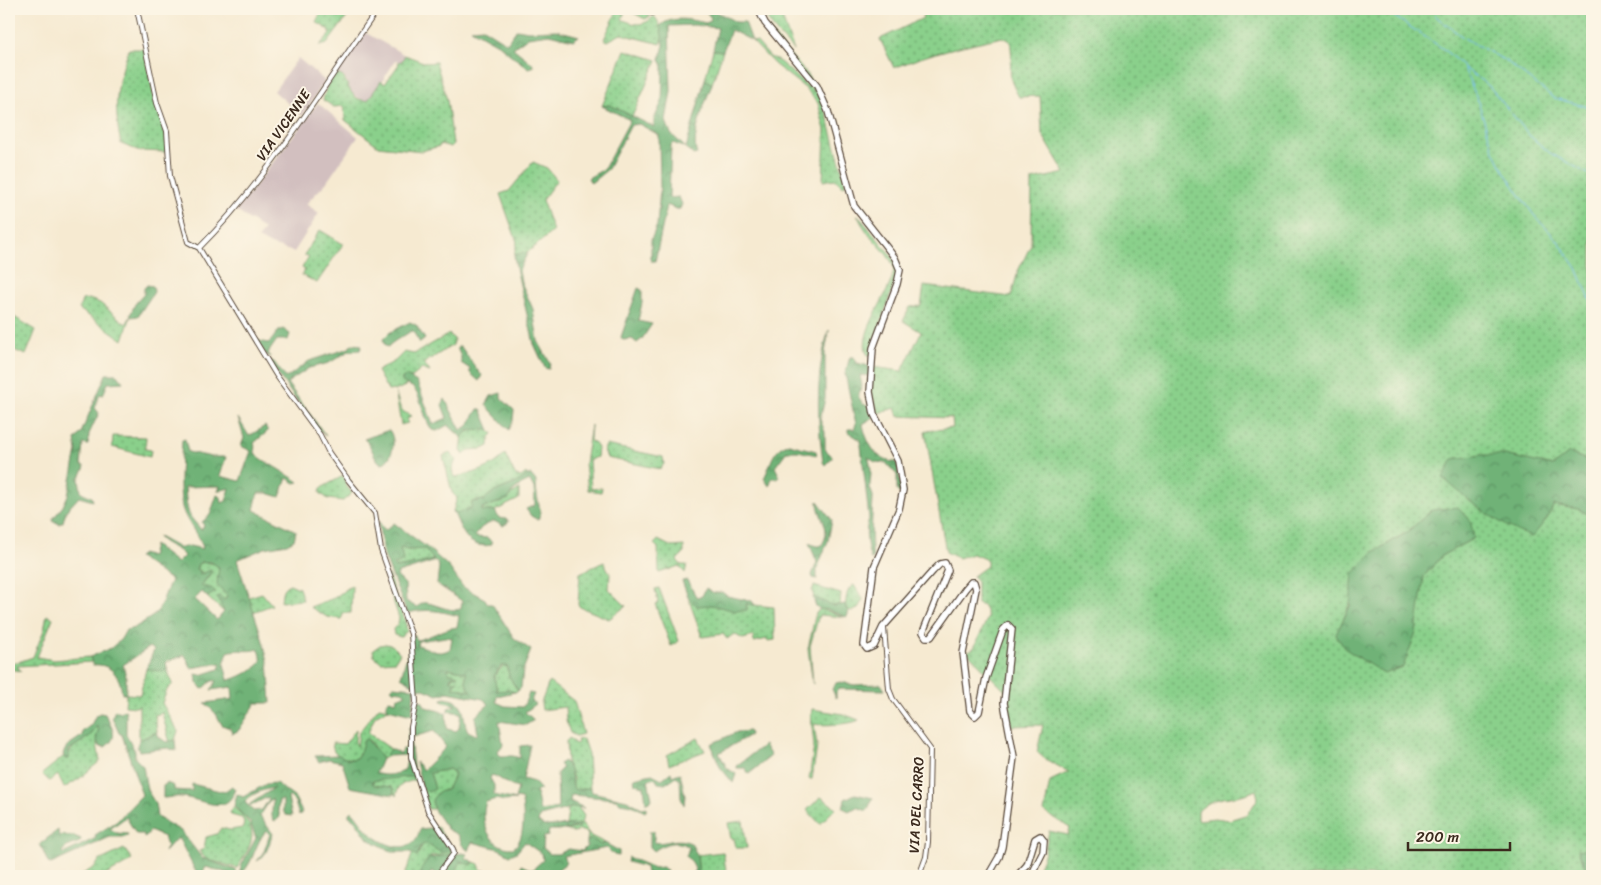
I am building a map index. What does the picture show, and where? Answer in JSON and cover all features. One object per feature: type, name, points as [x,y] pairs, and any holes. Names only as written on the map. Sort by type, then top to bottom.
[{"type":"main road","points":[[758,9],[765,23],[817,86],[828,111],[854,206],[895,258],[900,270],[897,284],[873,348],[870,392],[874,414],[898,461],[903,490],[899,508],[874,567],[863,642],[865,647],[869,649],[874,646],[884,627],[940,564],[945,563],[948,570],[923,628],[926,637],[932,637],[965,589],[971,582],[974,582],[976,589],[963,660],[970,712],[975,716],[979,712],[986,678],[1003,630],[1006,626],[1011,627],[1004,703],[1013,748],[1014,766],[1002,847],[999,857],[988,876]]},
{"type":"main road","points":[[1017,876],[1027,866],[1035,839],[1040,836],[1044,841],[1044,847],[1031,876]]},
{"type":"street","points":[[137,9],[157,104],[167,131],[170,176],[188,242],[199,248],[276,375],[320,435],[328,452],[375,513],[381,550],[411,634],[416,702],[411,727],[411,757],[425,804],[453,849],[451,858],[441,870],[441,876]]},
{"type":"street","name":"VIA VICENNE","points":[[199,248],[223,225],[261,175],[378,9]]},
{"type":"street","name":"VIA DEL CARRO","points":[[884,627],[889,688],[893,699],[930,749],[928,842],[926,857],[918,876]]},
{"type":"shaded area","points":[[364,32],[405,55],[402,62],[395,61],[375,93],[368,100],[364,101],[351,93],[345,78],[335,73]]},
{"type":"shaded area","points":[[298,58],[325,81],[302,116],[274,91]]},
{"type":"shaded area","points":[[318,103],[358,137],[326,183],[306,204],[319,213],[294,252],[271,245],[258,238],[264,229],[236,211]]},
{"type":"green space","points":[[618,9],[626,9],[622,19],[635,24],[646,22],[654,16],[661,29],[661,44],[621,34],[608,41],[604,39]]},
{"type":"green space","points":[[626,9],[643,9],[651,16],[645,19]]},
{"type":"green space","points":[[704,9],[712,9],[736,22],[745,22],[752,41],[731,30],[723,51],[713,50],[718,28],[694,25],[669,26],[671,91],[666,121],[671,134],[686,148],[673,143],[671,145],[669,198],[679,197],[682,204],[680,209],[667,205],[655,261],[651,261],[651,240],[657,225],[660,189],[659,135],[639,124],[631,125],[608,169],[591,183],[588,178],[604,169],[630,120],[602,106],[610,105],[654,127],[654,119],[662,102],[663,66],[660,59],[664,45],[660,26],[676,19],[706,23],[711,18]]},
{"type":"green space","points":[[760,9],[779,9],[794,51],[777,33]]},
{"type":"green space","points":[[921,9],[1592,9],[1592,462],[1569,453],[1553,466],[1532,462],[1466,499],[1523,533],[1532,536],[1546,520],[1554,505],[1578,509],[1592,516],[1592,849],[1578,850],[1589,876],[1035,876],[1044,855],[1049,831],[1068,835],[1070,828],[1044,812],[1050,781],[1069,772],[1045,759],[1037,752],[1043,725],[1011,726],[1007,693],[967,652],[974,648],[988,617],[984,606],[977,604],[977,582],[973,576],[987,566],[987,560],[973,554],[958,558],[946,552],[925,431],[953,428],[952,418],[898,416],[895,408],[878,413],[871,391],[873,367],[902,371],[921,332],[903,321],[910,307],[921,306],[924,286],[1011,297],[1018,271],[1031,245],[1032,180],[1065,173],[1042,134],[1040,96],[1019,97],[1014,88],[1010,74],[1010,41],[1003,37],[975,43],[934,54],[894,68],[880,39],[923,18]],"holes":[[[1432,510],[1474,538],[1443,555],[1424,576],[1419,602],[1337,634],[1372,553],[1406,533]],[[1256,790],[1258,798],[1248,814],[1229,820],[1215,818],[1198,820],[1198,811],[1212,801]]]},
{"type":"green space","points":[[322,10],[339,12],[349,10],[350,13],[327,44],[319,46],[330,34],[329,30],[316,22]]},
{"type":"green space","points":[[483,28],[507,43],[517,29],[528,31],[556,30],[579,36],[573,40],[549,34],[528,37],[513,48],[533,64],[533,67],[528,68],[503,49],[503,47],[471,29]]},
{"type":"green space","points":[[768,29],[806,73],[823,100],[846,185],[842,186],[835,179],[823,181],[825,130],[818,103],[805,88],[774,64],[752,41],[757,42],[770,57],[780,62],[817,94],[768,32]]},
{"type":"green space","points":[[129,49],[144,49],[155,103],[166,133],[167,152],[140,151],[121,144],[117,119],[117,96],[121,74]]},
{"type":"green space","points":[[625,50],[657,60],[632,117],[610,105],[602,106]]},
{"type":"green space","points":[[713,50],[723,51],[712,84],[705,79]]},
{"type":"green space","points":[[405,55],[426,63],[436,62],[447,100],[453,144],[451,147],[440,144],[440,146],[422,151],[378,146],[345,120],[344,106],[334,107],[323,100],[327,85],[335,73],[344,78],[356,97],[368,100],[381,81],[385,84],[399,64],[398,62],[402,61]]},
{"type":"green space","points":[[705,79],[712,84],[697,129],[695,147],[697,154],[693,155],[686,148]]},
{"type":"green space","points":[[533,162],[547,168],[557,180],[542,200],[553,231],[528,252],[514,255],[517,242],[500,194],[509,191]]},
{"type":"green space","points":[[857,214],[891,255],[899,269],[870,356],[867,354],[865,345],[867,335],[888,289],[894,268],[887,255],[866,230]]},
{"type":"green space","points":[[320,230],[343,244],[317,283],[302,275],[305,270],[302,268],[309,256],[304,255]]},
{"type":"green space","points":[[528,252],[519,270],[521,282],[533,309],[538,341],[550,363],[549,369],[545,368],[534,344],[516,268],[514,255]]},
{"type":"green space","points":[[147,285],[153,286],[154,292],[138,316],[132,317],[130,315],[135,304],[144,294],[144,288]]},
{"type":"green space","points":[[638,288],[642,290],[642,303],[638,321],[652,324],[637,343],[632,339],[623,340],[621,337]]},
{"type":"green space","points":[[89,299],[100,303],[126,324],[131,316],[123,340],[79,309],[82,300]]},
{"type":"green space","points":[[9,314],[36,330],[26,355],[9,348]]},
{"type":"green space","points":[[410,322],[416,325],[425,339],[420,343],[412,330],[388,347],[385,346],[383,339],[389,333]]},
{"type":"green space","points":[[283,329],[290,334],[288,340],[277,340],[268,353],[271,357],[265,354],[256,340],[268,343]]},
{"type":"green space","points":[[829,330],[825,353],[825,399],[820,419],[825,432],[825,449],[833,457],[825,465],[821,445],[819,412],[819,379],[824,346]]},
{"type":"green space","points":[[449,334],[454,339],[453,345],[424,363],[430,372],[422,369],[411,378],[406,376],[401,380],[407,385],[395,391],[388,391],[377,371],[395,361],[404,352],[414,354]]},
{"type":"green space","points":[[352,344],[362,345],[360,350],[349,351],[329,363],[309,368],[287,383],[326,436],[317,429],[267,359],[274,362],[286,378],[309,361],[349,348]]},
{"type":"green space","points":[[460,346],[482,375],[479,381],[470,373],[470,369],[461,363],[461,357],[457,348]]},
{"type":"green space","points":[[850,357],[854,357],[857,363],[869,366],[869,376],[860,375],[862,386],[858,396],[863,404],[870,407],[874,417],[863,424],[867,438],[878,455],[884,459],[897,462],[901,487],[900,494],[897,491],[897,475],[886,463],[875,462],[868,457],[871,471],[870,486],[873,497],[871,536],[873,558],[871,560],[867,539],[867,523],[869,519],[861,445],[859,439],[848,432],[848,429],[854,429],[856,424],[845,374]]},
{"type":"green space","points":[[106,374],[117,374],[123,382],[108,383],[103,395],[100,394],[95,408],[99,413],[89,434],[88,445],[83,444],[81,465],[85,467],[79,479],[81,492],[92,497],[93,501],[79,497],[66,511],[63,522],[59,524],[52,520],[63,506],[68,495],[77,451],[75,440],[81,433]]},
{"type":"green space","points":[[406,376],[417,382],[433,424],[447,418],[442,405],[445,399],[461,430],[468,426],[478,409],[481,409],[490,430],[467,431],[462,438],[448,425],[437,431],[432,430],[415,390],[402,381],[402,378]]},
{"type":"green space","points":[[395,392],[401,410],[411,416],[407,420],[408,423],[401,425]]},
{"type":"green space","points":[[501,393],[501,398],[514,410],[513,421],[509,430],[486,405],[491,396]]},
{"type":"green space","points":[[238,418],[249,436],[265,426],[268,431],[254,443],[256,454],[299,482],[295,483],[287,478],[280,497],[267,493],[258,493],[254,510],[296,531],[294,540],[287,544],[265,548],[237,560],[268,661],[271,703],[256,703],[239,730],[232,734],[233,732],[230,728],[222,725],[216,714],[205,703],[233,699],[232,687],[211,690],[217,681],[214,681],[202,689],[197,682],[196,674],[201,675],[219,669],[221,663],[191,668],[185,655],[166,662],[168,672],[146,669],[154,650],[150,647],[123,665],[126,677],[126,694],[122,694],[120,682],[114,672],[105,666],[93,665],[90,657],[111,648],[121,639],[126,630],[134,628],[153,616],[159,609],[171,580],[138,557],[142,554],[151,557],[154,545],[177,563],[184,556],[157,536],[179,548],[190,546],[203,549],[182,507],[180,482],[182,440],[185,439],[188,452],[212,457],[226,457],[220,476],[240,481],[251,451],[241,446],[244,438]],"holes":[[[220,486],[218,491],[230,488],[226,501],[222,503],[221,497],[217,495],[210,515],[202,522],[204,526],[201,530],[189,513],[185,487]],[[201,562],[211,562],[219,567],[217,584],[227,596],[225,600],[219,596],[217,597],[224,612],[217,620],[195,599],[202,592],[207,597],[216,592],[211,588],[201,586],[211,570],[199,575],[201,572],[196,569]],[[259,649],[261,662],[241,676],[228,680],[224,664],[228,652],[236,650],[251,651]]]},
{"type":"green space","points":[[591,425],[590,441],[594,442],[598,448],[597,457],[589,460],[591,489],[602,488],[601,492],[588,490],[585,463]]},
{"type":"green space","points":[[475,429],[490,430],[493,434],[490,437],[489,446],[483,449],[469,450],[464,455],[461,451],[463,434]]},
{"type":"green space","points":[[389,430],[393,439],[393,449],[389,458],[382,464],[364,439]]},
{"type":"green space","points":[[113,436],[146,437],[145,449],[151,450],[150,457],[112,447]]},
{"type":"green space","points":[[789,444],[816,451],[817,455],[787,451],[775,467],[779,475],[778,478],[772,478],[769,486],[764,478],[775,453],[783,446]]},
{"type":"green space","points":[[606,445],[663,457],[664,464],[660,469],[607,458],[604,450]]},
{"type":"green space","points":[[450,453],[456,460],[452,470],[455,477],[489,467],[505,454],[515,475],[521,477],[526,473],[527,475],[516,483],[494,492],[484,500],[475,501],[472,508],[457,513],[453,511],[457,498],[452,493],[443,456]]},
{"type":"green space","points":[[1569,453],[1592,462],[1592,516],[1578,509],[1554,505],[1546,520],[1532,537],[1496,520],[1443,478],[1453,459],[1481,455],[1505,455],[1553,466]]},
{"type":"green space","points":[[527,475],[531,475],[536,481],[537,497],[541,512],[538,520],[531,516],[526,509],[535,505],[534,488],[530,481],[514,490],[509,499],[482,508],[482,511],[495,511],[499,518],[507,519],[509,522],[503,526],[494,521],[482,527],[475,535],[476,537],[488,538],[492,543],[491,545],[483,546],[476,544],[466,537],[453,511],[457,513],[471,508],[472,502],[484,500],[494,492],[516,483]]},
{"type":"green space","points":[[343,476],[346,480],[345,484],[352,493],[343,501],[328,499],[320,493],[321,488]]},
{"type":"green space","points":[[519,489],[519,499],[495,511],[481,511],[487,505],[500,503]]},
{"type":"green space","points":[[818,501],[832,520],[828,541],[817,569],[817,579],[813,578],[812,575],[817,562],[809,543],[821,546],[825,540],[826,528],[818,507]]},
{"type":"green space","points":[[1458,507],[1470,520],[1474,538],[1443,555],[1424,576],[1416,632],[1403,667],[1384,674],[1344,648],[1336,634],[1350,606],[1353,574],[1372,553],[1406,533],[1432,510]]},
{"type":"green space","points":[[378,520],[386,530],[394,523],[429,549],[449,567],[463,587],[485,599],[488,604],[492,604],[514,638],[531,650],[523,670],[521,688],[518,691],[509,676],[507,666],[501,666],[494,676],[497,691],[508,690],[515,692],[497,696],[496,702],[505,706],[523,707],[529,693],[534,694],[531,701],[536,704],[525,712],[534,720],[526,725],[499,721],[503,745],[497,752],[501,756],[520,758],[520,746],[530,745],[523,779],[534,782],[541,790],[536,791],[540,811],[558,808],[557,773],[562,768],[559,764],[564,761],[570,769],[572,784],[575,790],[590,788],[592,792],[627,800],[642,808],[647,807],[645,812],[632,805],[620,803],[616,799],[571,795],[570,801],[584,808],[575,807],[540,816],[538,822],[544,826],[580,824],[580,826],[565,830],[549,830],[548,836],[544,837],[543,848],[550,854],[558,854],[569,849],[582,851],[587,846],[587,841],[592,839],[601,845],[605,843],[619,851],[619,856],[614,855],[607,848],[563,856],[566,863],[555,872],[546,872],[548,876],[524,876],[520,869],[521,865],[532,870],[543,860],[542,854],[525,842],[517,852],[510,855],[499,849],[472,842],[468,851],[462,845],[458,835],[447,829],[434,810],[432,800],[438,792],[447,790],[455,773],[449,769],[430,773],[435,789],[428,792],[422,788],[416,762],[423,770],[446,747],[434,731],[413,737],[418,700],[422,701],[426,707],[446,713],[447,729],[456,731],[459,728],[461,713],[448,711],[448,708],[456,705],[443,702],[442,699],[453,700],[458,703],[463,710],[468,731],[476,735],[478,734],[475,717],[489,704],[483,699],[448,692],[438,695],[421,688],[416,691],[416,686],[401,677],[413,635],[417,640],[457,627],[459,616],[427,610],[408,613],[410,621],[383,553]],"holes":[[[400,548],[408,550],[425,549],[434,560],[395,568],[394,565],[403,560]],[[436,561],[439,566],[437,584],[462,601],[461,609],[450,609],[427,603],[416,607],[406,601],[405,584],[397,576],[398,573]],[[446,637],[452,638],[450,649],[441,652],[417,645],[418,641]],[[448,668],[466,672],[466,683],[471,691],[453,687],[454,683],[459,681],[450,680],[451,677],[458,675],[449,673]],[[492,775],[518,788],[515,798],[521,799],[522,802],[523,827],[520,840],[513,848],[498,844],[488,833],[485,826],[484,810],[486,802],[496,799],[504,801],[516,800],[494,795],[494,785],[490,778]]]},
{"type":"green space","points":[[658,540],[672,547],[684,546],[684,553],[677,560],[681,565],[687,565],[685,573],[679,566],[659,573],[658,548],[654,544]]},
{"type":"green space","points":[[400,548],[408,550],[425,549],[434,559],[395,568],[394,566],[400,563]]},
{"type":"green space","points":[[204,562],[216,564],[219,567],[223,590],[227,596],[225,600],[222,599],[224,612],[207,597],[211,594],[201,586],[211,573],[208,571],[199,575],[201,571],[196,569],[198,564]]},
{"type":"green space","points":[[604,562],[610,574],[609,589],[626,606],[609,619],[578,605],[580,573]]},
{"type":"green space","points":[[388,575],[405,620],[407,631],[401,637],[394,635],[393,629],[398,624],[399,618],[385,576]]},
{"type":"green space","points":[[687,580],[697,598],[702,596],[706,588],[714,593],[722,592],[727,596],[752,601],[755,605],[746,604],[747,610],[735,611],[712,605],[697,606],[688,597],[682,581]]},
{"type":"green space","points":[[290,584],[299,588],[303,600],[281,602],[283,589]]},
{"type":"green space","points":[[352,585],[351,613],[344,613],[341,619],[327,617],[310,607],[334,598]]},
{"type":"green space","points":[[854,585],[863,599],[858,609],[853,611],[846,610],[848,592]]},
{"type":"green space","points":[[814,586],[841,594],[840,604],[834,606],[815,600],[812,591]]},
{"type":"green space","points":[[659,588],[679,641],[671,646],[655,604],[658,603],[655,589]]},
{"type":"green space","points":[[262,593],[272,605],[253,612],[249,597]]},
{"type":"green space","points":[[688,597],[694,603],[723,606],[735,611],[745,604],[774,607],[775,640],[767,641],[767,639],[754,642],[753,636],[743,639],[734,634],[727,639],[723,634],[702,637]]},
{"type":"green space","points":[[813,597],[834,606],[845,604],[846,609],[849,611],[847,617],[828,610],[819,609],[815,605]]},
{"type":"green space","points":[[821,609],[844,617],[819,615],[810,646],[813,684],[808,649],[816,612]]},
{"type":"green space","points":[[47,615],[53,618],[37,657],[54,660],[90,657],[92,662],[17,666],[21,671],[9,669],[9,665],[33,657],[44,630]]},
{"type":"green space","points":[[380,645],[392,645],[400,653],[395,661],[381,662],[374,656],[373,650]]},
{"type":"green space","points":[[504,665],[507,667],[509,676],[518,691],[497,692],[494,676]]},
{"type":"green space","points":[[450,668],[466,672],[466,681],[471,691],[453,687],[456,681],[450,680],[453,676],[448,671]]},
{"type":"green space","points":[[146,669],[168,672],[173,684],[167,690],[162,703],[178,731],[175,740],[170,743],[162,713],[155,715],[157,732],[139,740],[139,705],[137,707],[125,706],[126,694],[140,695]]},
{"type":"green space","points":[[549,682],[574,701],[583,734],[576,736],[570,733],[566,721],[565,707],[542,710],[541,703]]},
{"type":"green space","points":[[841,682],[854,685],[881,684],[885,690],[839,689],[836,692],[836,698],[832,689],[836,683]]},
{"type":"green space","points":[[393,686],[414,688],[412,715],[388,709],[386,704],[389,700],[396,702],[397,698],[406,694],[402,691],[393,690],[391,688]]},
{"type":"green space","points":[[379,707],[388,709],[375,716],[368,733],[391,749],[386,754],[388,756],[382,759],[369,740],[355,759],[342,758],[334,752],[332,743],[345,744],[356,729],[355,741],[357,746],[359,732]]},
{"type":"green space","points":[[812,709],[843,714],[859,720],[851,723],[814,724],[817,746],[812,779],[809,779],[814,746]]},
{"type":"green space","points":[[115,710],[119,712],[125,710],[126,712],[126,734],[135,751],[135,758],[143,766],[147,790],[155,803],[157,817],[181,831],[202,858],[236,870],[237,876],[206,867],[202,874],[198,876],[179,839],[176,839],[164,852],[167,846],[164,837],[150,831],[144,838],[144,834],[136,834],[126,817],[110,829],[117,833],[128,834],[126,837],[110,837],[51,864],[48,863],[40,844],[58,830],[59,837],[65,834],[66,836],[74,836],[81,839],[80,842],[62,851],[63,854],[96,838],[95,835],[116,822],[142,795],[122,735],[119,733],[112,717]]},
{"type":"green space","points":[[100,713],[105,714],[112,728],[113,736],[110,743],[105,747],[99,746],[96,738],[99,728],[97,726],[90,736],[69,750],[69,759],[65,759],[63,754],[67,746],[82,736],[83,731],[91,725],[96,715]]},
{"type":"green space","points":[[97,726],[99,728],[97,744],[100,761],[79,779],[64,788],[58,775],[49,781],[42,774],[64,756],[65,759],[75,745]]},
{"type":"green space","points":[[409,727],[414,776],[372,781],[374,785],[394,789],[393,795],[350,787],[342,762],[329,759],[319,762],[315,756],[339,755],[347,759],[355,759],[359,755],[364,740],[367,739],[382,759],[376,773],[383,775],[395,774],[405,769],[408,755],[388,756],[386,754],[391,749],[400,754],[403,749],[406,749]]},
{"type":"green space","points":[[749,731],[750,735],[719,753],[727,768],[736,774],[733,783],[720,767],[711,744],[737,732]]},
{"type":"green space","points":[[157,732],[159,737],[166,742],[175,740],[176,751],[168,748],[139,751],[137,746],[139,740]]},
{"type":"green space","points":[[570,738],[575,744],[578,743],[577,740],[583,739],[588,754],[590,788],[575,791],[573,787],[573,778],[567,763],[566,741]]},
{"type":"green space","points":[[698,738],[705,751],[669,765],[667,755]]},
{"type":"green space","points":[[764,745],[771,756],[749,774],[745,768],[737,768],[736,766]]},
{"type":"green space","points":[[449,769],[455,773],[447,790],[443,790],[433,809],[428,809],[422,788],[434,785],[430,773]]},
{"type":"green space","points":[[671,772],[672,776],[680,773],[685,795],[684,805],[681,798],[680,780],[676,777],[665,784],[658,783],[655,778],[648,780],[652,799],[646,803],[644,786],[635,784],[634,778],[652,774],[662,779]]},
{"type":"green space","points":[[409,775],[414,776],[415,780],[402,785],[398,789],[396,796],[391,787],[374,785],[372,783],[375,780]]},
{"type":"green space","points":[[167,783],[174,786],[174,790],[192,791],[192,784],[224,792],[232,786],[235,789],[232,797],[227,802],[213,804],[182,797],[163,798],[163,786]]},
{"type":"green space","points":[[276,783],[295,798],[302,812],[299,816],[295,802],[289,796],[292,816],[286,815],[283,811],[283,800],[279,800],[278,809],[280,817],[276,821],[273,820],[273,804],[272,799],[270,800],[260,816],[273,834],[267,849],[261,859],[257,861],[263,854],[270,834],[266,831],[242,876],[239,876],[241,866],[256,838],[250,822],[234,806],[237,794],[243,797],[266,784]],"holes":[[[274,788],[250,804],[250,806],[268,797],[269,799],[262,810],[253,811],[245,802],[257,793]]]},
{"type":"green space","points":[[855,794],[873,798],[867,811],[857,807],[849,811],[843,808],[845,799]]},
{"type":"green space","points":[[821,797],[836,808],[820,824],[807,810]]},
{"type":"green space","points":[[233,807],[248,822],[252,836],[251,843],[237,868],[206,859],[199,851],[204,849],[206,837],[217,834],[221,828],[230,830],[243,828],[244,822],[242,818],[231,815],[230,812]]},
{"type":"green space","points":[[572,807],[578,807],[584,816],[581,823],[591,836],[605,843],[600,845],[592,839],[587,841],[588,833],[579,830],[575,833],[565,830],[578,828],[573,825],[566,825],[568,810]]},
{"type":"green space","points":[[352,811],[376,838],[399,847],[412,843],[417,838],[420,829],[438,827],[452,852],[440,852],[426,843],[421,846],[417,856],[410,852],[393,852],[368,839],[355,820],[349,816],[349,813]]},
{"type":"green space","points":[[743,821],[747,848],[736,848],[734,838],[731,839],[728,823]]},
{"type":"green space","points":[[650,831],[654,831],[654,842],[680,840],[691,843],[697,855],[699,876],[693,876],[694,865],[686,857],[689,847],[680,843],[671,843],[654,851],[650,847]]},
{"type":"green space","points":[[423,844],[430,844],[437,850],[452,852],[452,849],[457,854],[431,856],[421,874],[405,875],[413,852],[417,856]]},
{"type":"green space","points":[[124,849],[132,859],[129,862],[104,876],[81,875],[95,867],[99,861]]},
{"type":"green space","points":[[1592,849],[1592,876],[1589,876],[1578,850]]},
{"type":"green space","points":[[723,852],[727,876],[699,876],[697,855]]},
{"type":"green space","points":[[462,853],[467,854],[466,858],[474,862],[470,865],[461,861],[454,876],[434,876],[435,872],[431,871],[430,876],[422,876],[421,869],[429,858]]},
{"type":"green space","points":[[628,857],[654,868],[663,867],[667,874],[663,876],[647,876],[646,867],[627,862]]},
{"type":"green space","points":[[463,861],[472,865],[474,862],[479,864],[481,870],[488,871],[494,876],[467,874],[454,876],[460,862]]},
{"type":"waterway","points":[[1387,9],[1389,13],[1442,48],[1463,66],[1477,98],[1493,149],[1505,173],[1533,214],[1559,242],[1577,268],[1592,304]]},
{"type":"waterway","points":[[1429,9],[1464,38],[1506,61],[1554,98],[1592,108]]},
{"type":"waterway","points":[[1463,67],[1489,86],[1530,136],[1550,153],[1592,176]]}]
